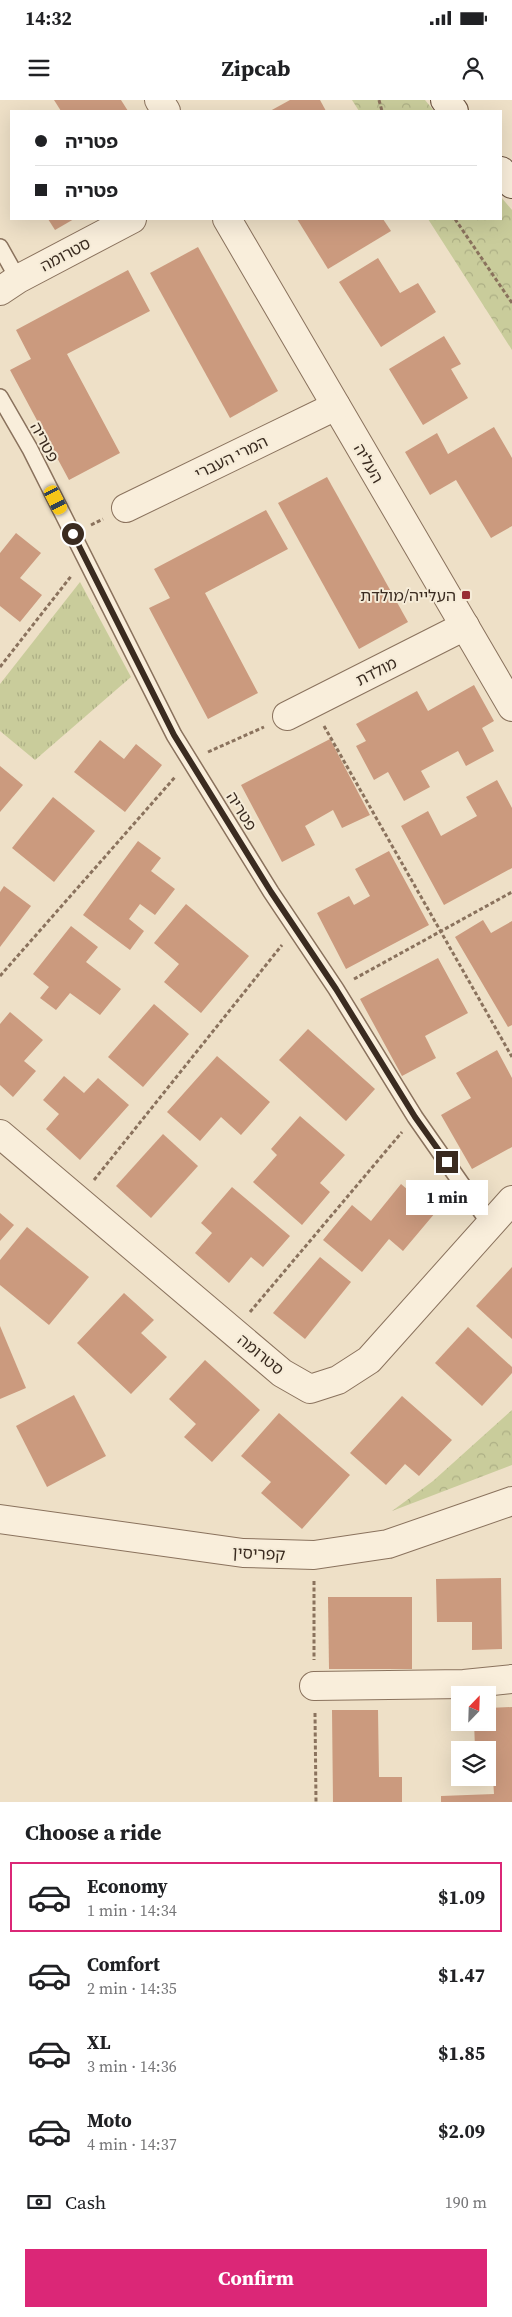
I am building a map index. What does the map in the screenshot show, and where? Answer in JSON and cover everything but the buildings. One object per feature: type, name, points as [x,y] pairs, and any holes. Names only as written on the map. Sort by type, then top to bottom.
[{"type":"street","points":[[445,100],[453,110]]},
{"type":"street","points":[[502,172],[512,184]]},
{"type":"street","name":"סטרומה","points":[[9,285],[130,220]]},
{"type":"street","name":"העליה","points":[[228,220],[512,706]]},
{"type":"street","name":"המרי העברי","points":[[126,508],[336,406]]},
{"type":"street","name":"מולדת","points":[[287,716],[465,626]]},
{"type":"street","name":"סטרומה","points":[[0,1134],[282,1373],[310,1389],[338,1380],[369,1360],[489,1223],[512,1200]]},
{"type":"street","name":"קפריסין","points":[[0,1519],[244,1553],[314,1555],[388,1544],[512,1501]]},
{"type":"street","points":[[314,1686],[464,1684],[512,1679]]},
{"type":"lane","points":[[0,247],[9,285]]},
{"type":"lane","name":"פטריה","points":[[0,397],[30,449],[174,735],[415,1117],[489,1223]]},
{"type":"path","points":[[456,220],[512,303]]},
{"type":"path","points":[[73,534],[126,508]]},
{"type":"path","points":[[0,668],[85,558]]},
{"type":"path","points":[[311,704],[512,1057]]},
{"type":"path","points":[[0,976],[190,760],[287,716]]},
{"type":"path","points":[[336,989],[512,892]]},
{"type":"path","points":[[78,1200],[296,928]]},
{"type":"path","points":[[233,1332],[415,1117]]},
{"type":"green space","points":[[352,100],[425,100],[433,110],[358,110]]},
{"type":"green space","points":[[502,198],[512,210],[512,350],[429,220],[502,220]]},
{"type":"green space","points":[[80,582],[131,677],[35,760],[0,731],[0,684]]},
{"type":"green space","points":[[512,1410],[512,1465],[392,1511],[433,1481]]},
{"type":"place","name":"העלייה/מולדת","points":[[466,595]]},
{"type":"route","points":[[73,534],[174,735],[271,892],[336,989],[415,1117],[447,1162]]}]
